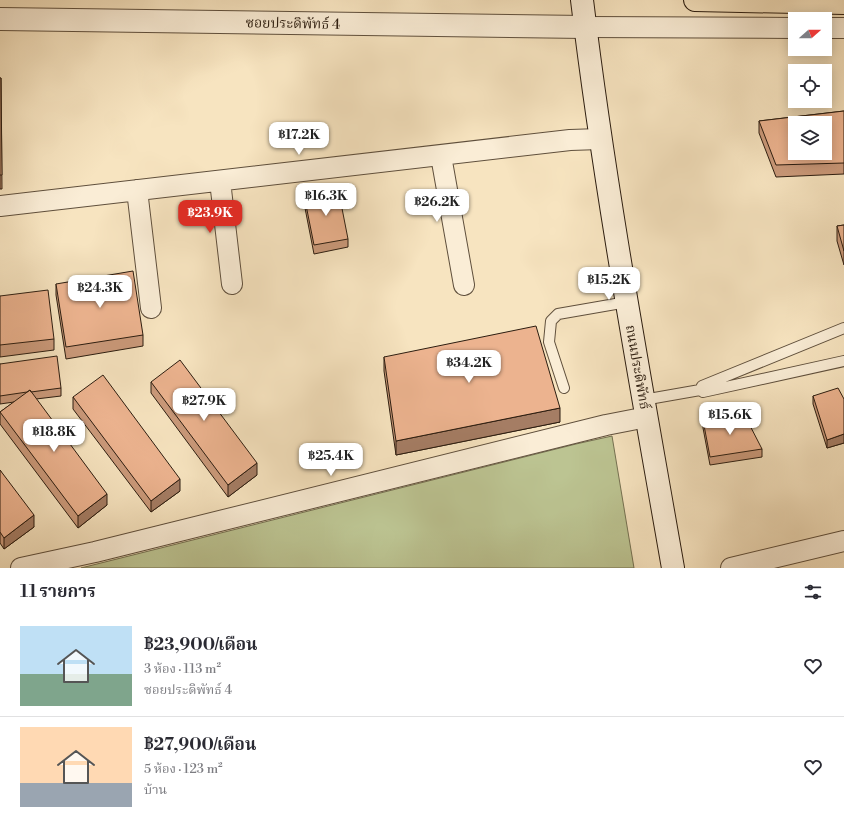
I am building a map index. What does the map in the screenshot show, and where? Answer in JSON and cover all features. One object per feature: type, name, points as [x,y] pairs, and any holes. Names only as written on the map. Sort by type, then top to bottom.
[{"type":"highway","points":[[695,0],[844,3]]},
{"type":"street","name":"ถนนประดิพัทธ์","points":[[582,0],[600,139],[673,568]]},
{"type":"street","name":"ซอยประดิพัทธ์ 4","points":[[0,19],[585,27]]},
{"type":"street","points":[[585,27],[788,28]]},
{"type":"street","points":[[832,28],[844,28]]},
{"type":"street","points":[[0,206],[570,140],[600,139]]},
{"type":"street","points":[[441,156],[464,285]]},
{"type":"street","points":[[220,181],[232,284]]},
{"type":"street","points":[[137,190],[151,308]]},
{"type":"street","points":[[21,568],[95,552],[606,425],[645,409]]},
{"type":"street","points":[[731,568],[844,541]]},
{"type":"lane","points":[[564,388],[549,342],[551,321],[558,314],[627,302]]},
{"type":"lane","points":[[645,409],[700,390],[702,386],[844,328]]},
{"type":"lane","points":[[700,390],[703,392],[844,361]]},
{"type":"green space","points":[[612,436],[634,568],[81,568],[576,444]]},
{"type":"building","points":[[1,78],[2,175],[0,175]]},
{"type":"building","points":[[844,111],[844,163],[776,165],[759,121],[788,118],[788,160],[832,160],[832,116],[802,116]]},
{"type":"building","points":[[338,188],[348,239],[314,245],[304,195]]},
{"type":"building","points":[[844,225],[844,251],[837,226]]},
{"type":"building","points":[[133,271],[143,335],[66,347],[56,284]]},
{"type":"building","points":[[48,290],[54,339],[0,345],[0,296]]},
{"type":"building","points":[[536,326],[560,408],[396,441],[384,357]]},
{"type":"building","points":[[57,356],[61,388],[31,392],[30,390],[27,392],[0,396],[0,364]]},
{"type":"building","points":[[180,360],[257,463],[228,485],[151,382]]},
{"type":"building","points":[[103,375],[180,479],[151,501],[73,397]]},
{"type":"building","points":[[838,388],[844,399],[844,434],[827,440],[813,396]]},
{"type":"building","points":[[30,390],[107,494],[78,516],[0,412]]},
{"type":"building","points":[[744,414],[762,449],[710,457],[703,420]]},
{"type":"building","points":[[0,470],[34,515],[4,538],[0,532]]}]
